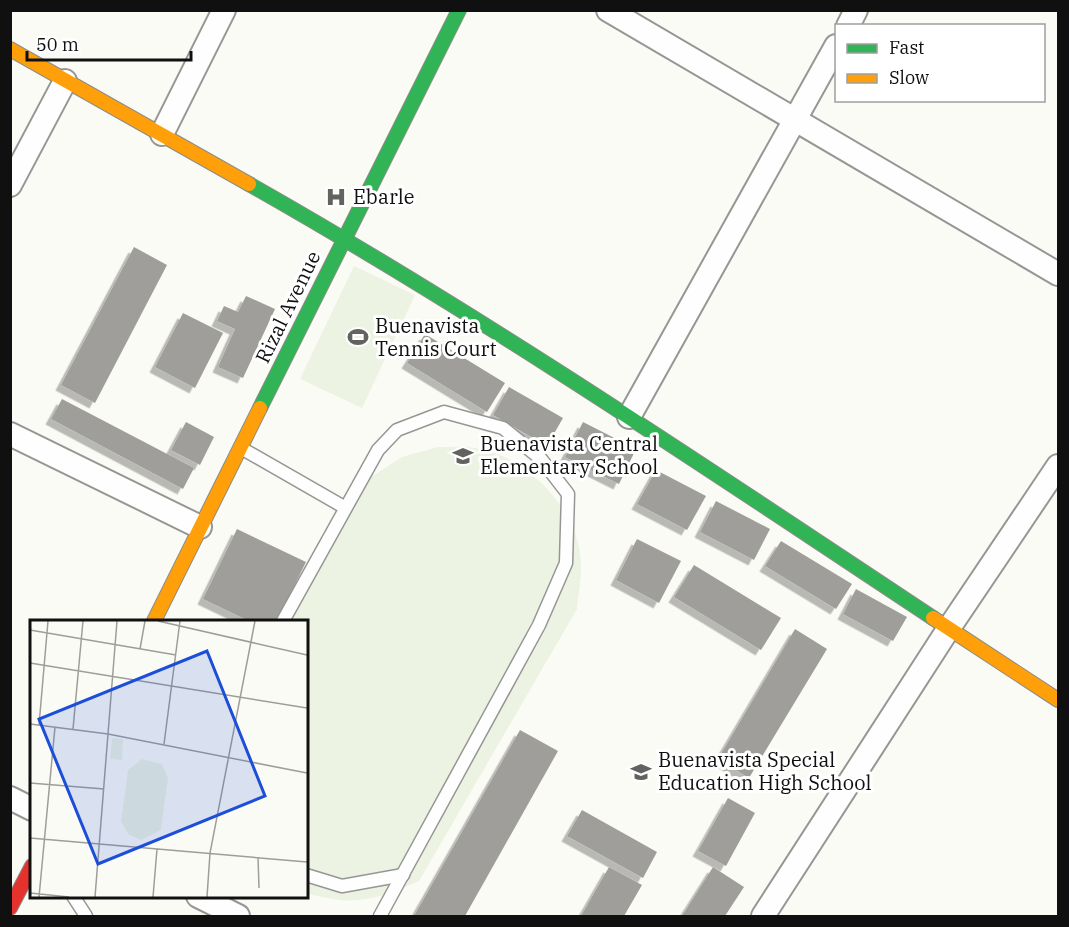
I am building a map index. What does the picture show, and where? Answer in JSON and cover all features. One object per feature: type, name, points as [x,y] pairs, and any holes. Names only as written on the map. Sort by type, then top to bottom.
[{"type":"street","points":[[162,134],[224,10]]},
{"type":"street","name":"Rizal Avenue","points":[[154,620],[459,10]]},
{"type":"street","points":[[608,10],[1059,274]]},
{"type":"street","points":[[849,24],[856,10]]},
{"type":"street","points":[[10,49],[344,238],[629,417],[1059,700]]},
{"type":"street","points":[[629,417],[835,50]]},
{"type":"street","points":[[10,185],[65,81]]},
{"type":"street","points":[[10,434],[200,527]]},
{"type":"street","points":[[763,916],[949,628],[1059,466]]},
{"type":"street","points":[[10,798],[30,808]]},
{"type":"street","points":[[10,908],[30,870]]},
{"type":"street","points":[[200,897],[238,916]]},
{"type":"lane","points":[[284,620],[344,507],[378,450],[397,430],[444,412],[503,428],[542,459],[568,494],[566,562],[539,625],[380,916]]},
{"type":"lane","points":[[240,447],[344,507]]},
{"type":"lane","points":[[308,875],[342,886],[402,875]]},
{"type":"lane","points":[[75,897],[88,915]]},
{"type":"green space","name":"Buenavista Tennis Court","points":[[354,266],[415,295],[362,408],[300,379]]},
{"type":"green space","points":[[438,447],[471,447],[496,453],[533,475],[549,490],[562,508],[579,547],[581,573],[577,609],[419,881],[377,897],[338,900],[308,893],[308,620],[292,620],[371,477],[402,457]]},
{"type":"building","points":[[134,247],[167,265],[95,403],[61,385]]},
{"type":"building","points":[[246,296],[275,309],[243,378],[218,367],[235,329],[217,321],[224,306],[238,312]]},
{"type":"building","points":[[183,313],[223,333],[195,388],[155,367]]},
{"type":"building","points":[[425,334],[505,383],[487,412],[407,363]]},
{"type":"building","points":[[509,387],[563,418],[547,446],[493,415]]},
{"type":"building","points":[[62,399],[194,468],[183,489],[51,419]]},
{"type":"building","points":[[186,422],[214,437],[200,465],[171,450]]},
{"type":"building","points":[[583,422],[636,449],[619,484],[565,457]]},
{"type":"building","points":[[656,470],[706,496],[687,530],[637,504]]},
{"type":"building","points":[[716,501],[770,529],[754,560],[700,532]]},
{"type":"building","points":[[237,529],[306,562],[277,620],[247,620],[203,599]]},
{"type":"building","points":[[637,539],[681,561],[659,603],[616,580]]},
{"type":"building","points":[[781,541],[852,584],[836,609],[765,566]]},
{"type":"building","points":[[694,565],[781,618],[761,650],[674,597]]},
{"type":"building","points":[[856,589],[907,617],[893,641],[843,614]]},
{"type":"building","points":[[795,629],[827,649],[749,778],[718,759]]},
{"type":"building","points":[[520,730],[558,751],[465,916],[414,916]]},
{"type":"building","points":[[728,798],[755,813],[726,866],[698,851]]},
{"type":"building","points":[[582,810],[657,852],[643,878],[567,836]]},
{"type":"building","points":[[609,867],[642,885],[624,916],[581,916]]},
{"type":"building","points":[[713,867],[744,887],[725,916],[682,916]]},
{"type":"traffic: fast","points":[[260,408],[459,10]]},
{"type":"traffic: fast","points":[[249,184],[509,340],[933,618]]},
{"type":"traffic: slow","points":[[10,49],[249,184]]},
{"type":"traffic: slow","points":[[154,620],[260,408]]},
{"type":"traffic: slow","points":[[933,618],[1058,700]]},
{"type":"traffic: jam","points":[[10,908],[30,870]]},
{"type":"place","name":"Ebarle","points":[[336,197]]},
{"type":"place","name":"Buenavista Tennis Court","points":[[358,337]]},
{"type":"place","name":"Buenavista Central Elementary School","points":[[463,456]]},
{"type":"place","name":"Buenavista Special Education High School","points":[[641,772]]}]
